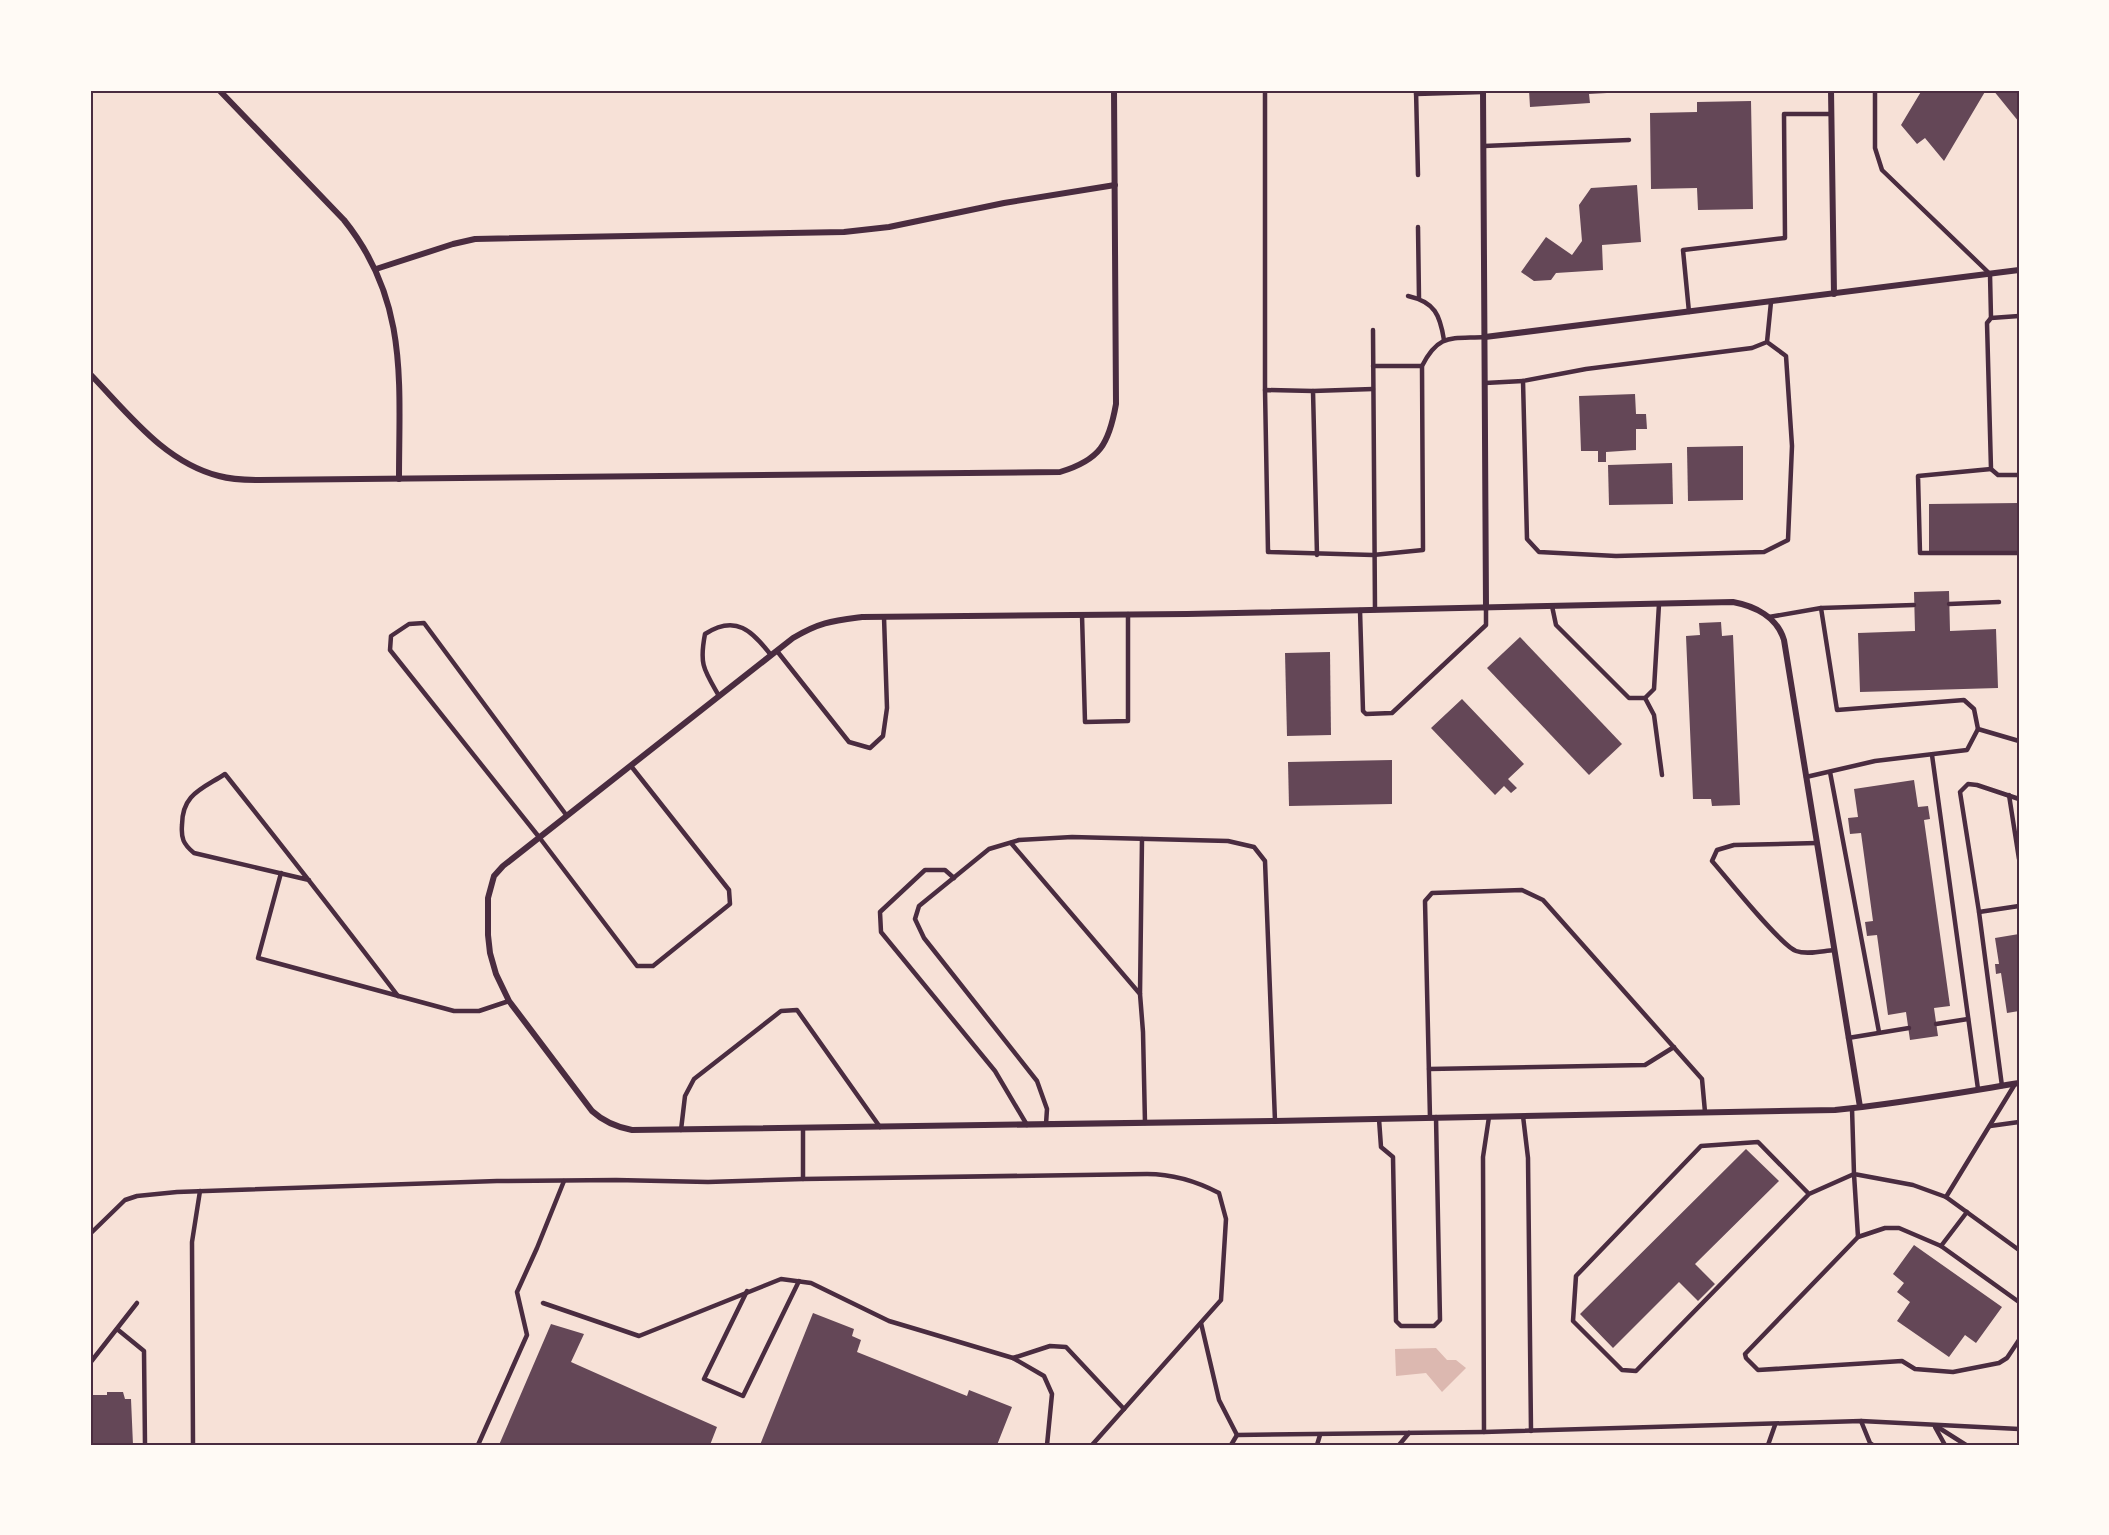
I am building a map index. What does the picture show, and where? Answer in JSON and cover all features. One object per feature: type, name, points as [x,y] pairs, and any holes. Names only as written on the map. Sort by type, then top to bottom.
[{"type":"street","points":[[219,90],[344,220],[357,236],[376,269],[389,304],[395,329],[398,359],[399,479]]},
{"type":"street","points":[[90,374],[166,450],[194,467],[218,476],[261,480],[1060,472],[1077,467],[1094,456],[1104,445],[1111,430],[1116,404],[1114,90]]},
{"type":"street","points":[[1831,90],[1834,294]]},
{"type":"street","points":[[1483,91],[1486,608]]},
{"type":"street","points":[[376,269],[475,239],[844,232],[889,227],[1004,202],[1115,185]]},
{"type":"street","points":[[1485,337],[2019,270]]},
{"type":"street","points":[[1860,1107],[1784,640],[1781,631],[1769,617],[1757,609],[1733,602],[884,617],[851,619],[814,626],[793,638],[503,866],[494,876],[488,898],[490,953],[496,974],[509,1001],[592,1111],[601,1120],[618,1128],[632,1130],[1275,1121],[1852,1108],[1860,1107],[1978,1089],[2017,1084]]},
{"type":"lane","points":[[1265,90],[1268,552],[1373,555],[1423,550],[1422,366],[1431,349],[1444,340],[1485,337]]},
{"type":"lane","points":[[1875,90],[1875,148],[1882,170],[1990,274],[1991,318],[1987,323],[1991,469]]},
{"type":"lane","points":[[1418,175],[1416,92],[1483,91]]},
{"type":"lane","points":[[1689,312],[1683,250],[1785,237],[1784,114],[1832,114]]},
{"type":"lane","points":[[1484,146],[1629,141]]},
{"type":"lane","points":[[1418,227],[1419,298]]},
{"type":"lane","points":[[1408,296],[1426,301],[1434,310],[1441,323],[1444,340]]},
{"type":"lane","points":[[1767,342],[1772,302]]},
{"type":"lane","points":[[1991,318],[2019,316]]},
{"type":"lane","points":[[1373,330],[1375,610]]},
{"type":"lane","points":[[1485,382],[1523,381],[1586,369],[1752,348],[1767,342]]},
{"type":"lane","points":[[1523,381],[1527,539],[1539,552],[1616,556],[1764,552],[1788,540],[1792,446],[1786,356],[1767,342]]},
{"type":"lane","points":[[1373,366],[1422,366]]},
{"type":"lane","points":[[1266,390],[1373,390]]},
{"type":"lane","points":[[1313,391],[1317,555]]},
{"type":"lane","points":[[2019,475],[1998,475],[1991,469],[1918,476],[1920,553],[2019,553]]},
{"type":"lane","points":[[1949,604],[1999,602]]},
{"type":"lane","points":[[1552,606],[1556,625],[1629,698],[1645,698],[1654,689],[1659,604]]},
{"type":"lane","points":[[1769,617],[1821,609],[1914,605]]},
{"type":"lane","points":[[1360,610],[1363,711],[1366,714],[1392,713],[1486,625],[1486,608]]},
{"type":"lane","points":[[1806,777],[1875,761],[1967,750],[1978,729],[1974,709],[1964,700],[1837,710],[1821,609]]},
{"type":"lane","points":[[1082,615],[1084,722],[1128,721],[1128,614]]},
{"type":"lane","points":[[777,651],[849,742],[870,748],[883,736],[887,708],[884,617]]},
{"type":"lane","points":[[567,816],[424,622],[409,624],[391,636],[390,650],[539,837],[637,966],[653,966],[730,904],[729,890],[631,766]]},
{"type":"lane","points":[[719,696],[702,667],[705,634],[717,626],[740,627],[756,636],[771,656]]},
{"type":"lane","points":[[1645,698],[1654,715],[1662,775]]},
{"type":"lane","points":[[1978,729],[2019,741]]},
{"type":"lane","points":[[1932,754],[1978,1089]]},
{"type":"lane","points":[[1830,772],[1879,1032]]},
{"type":"lane","points":[[309,880],[194,853],[186,847],[181,838],[182,814],[186,801],[225,774],[309,880],[398,996]]},
{"type":"lane","points":[[2002,1086],[1979,912],[1960,792],[1968,784],[1977,785],[2019,799]]},
{"type":"lane","points":[[2009,795],[2019,859]]},
{"type":"lane","points":[[1046,1124],[1047,1109],[1037,1081],[924,938],[915,920],[919,906],[989,849],[1019,840],[1072,837],[1228,841],[1254,847],[1265,861],[1275,1121]]},
{"type":"lane","points":[[1142,839],[1140,994],[1145,1123]]},
{"type":"lane","points":[[1011,843],[1140,994]]},
{"type":"lane","points":[[1816,843],[1734,845],[1717,850],[1712,861],[1793,950],[1803,953],[1834,950]]},
{"type":"lane","points":[[954,878],[945,870],[925,870],[880,912],[881,932],[995,1071],[1027,1125]]},
{"type":"lane","points":[[281,873],[258,958],[466,1013],[509,1001]]},
{"type":"lane","points":[[1380,1119],[1381,1147],[1393,1157],[1396,1322],[1401,1326],[1434,1326],[1440,1320],[1433,1118],[1429,1069],[1425,901],[1432,893],[1522,890],[1543,900],[1702,1078],[1706,1112]]},
{"type":"lane","points":[[1979,912],[2019,906]]},
{"type":"lane","points":[[681,1130],[685,1096],[694,1079],[781,1011],[797,1010],[880,1127]]},
{"type":"lane","points":[[1936,1024],[1968,1019]]},
{"type":"lane","points":[[1848,1038],[1909,1028]]},
{"type":"lane","points":[[1429,1069],[1645,1065],[1674,1047]]},
{"type":"lane","points":[[1946,1197],[2017,1084]]},
{"type":"lane","points":[[1852,1108],[1858,1237]]},
{"type":"lane","points":[[1484,1432],[1483,1157],[1489,1116]]},
{"type":"lane","points":[[1523,1116],[1528,1158],[1531,1431]]},
{"type":"lane","points":[[1990,1126],[2019,1122]]},
{"type":"lane","points":[[803,1128],[803,1179]]},
{"type":"lane","points":[[1809,1194],[1758,1142],[1701,1146],[1576,1276],[1573,1321],[1622,1370],[1636,1371],[1809,1194],[1854,1174],[1913,1185],[1946,1197],[2019,1250]]},
{"type":"lane","points":[[90,1234],[125,1200],[136,1196],[200,1191],[564,1181],[708,1182],[1159,1174],[1197,1182],[1219,1193],[1226,1219],[1221,1300],[1092,1445]]},
{"type":"lane","points":[[477,1445],[526,1335],[517,1292],[564,1181]]},
{"type":"lane","points":[[193,1445],[192,1242],[200,1191]]},
{"type":"lane","points":[[1941,1246],[1967,1212]]},
{"type":"lane","points":[[2019,1302],[1941,1246],[1899,1228],[1885,1228],[1858,1237],[1745,1354],[1758,1370],[1902,1361],[1916,1369],[1953,1372],[1999,1363],[2007,1358],[2019,1340]]},
{"type":"lane","points":[[543,1304],[639,1336],[781,1279],[811,1283],[889,1321],[1013,1358],[1044,1376],[1052,1394],[1047,1445]]},
{"type":"lane","points":[[748,1291],[704,1379],[743,1396],[799,1281]]},
{"type":"lane","points":[[90,1363],[137,1302]]},
{"type":"lane","points":[[1201,1323],[1219,1400],[1237,1435]]},
{"type":"lane","points":[[117,1329],[144,1351],[145,1445]]},
{"type":"lane","points":[[1013,1358],[1050,1346],[1066,1347],[1124,1409]]},
{"type":"lane","points":[[1237,1435],[1409,1434],[1862,1421],[2019,1429]]},
{"type":"lane","points":[[1862,1421],[1870,1443],[1873,1445]]},
{"type":"lane","points":[[1934,1424],[1946,1445]]},
{"type":"lane","points":[[1934,1424],[1966,1445]]},
{"type":"lane","points":[[1768,1445],[1775,1425]]},
{"type":"lane","points":[[1399,1445],[1409,1434]]},
{"type":"lane","points":[[1231,1445],[1237,1435]]},
{"type":"lane","points":[[1317,1445],[1320,1435]]},
{"type":"shaded area","points":[[1436,1348],[1447,1360],[1456,1360],[1466,1368],[1442,1392],[1426,1373],[1396,1376],[1395,1349]]},
{"type":"building","points":[[1529,90],[1625,90],[1625,92],[1589,94],[1590,103],[1530,107]]},
{"type":"building","points":[[1922,90],[1986,90],[1944,161],[1925,138],[1917,144],[1901,125]]},
{"type":"building","points":[[1993,90],[2019,90],[2019,122]]},
{"type":"building","points":[[1751,101],[1753,209],[1698,210],[1697,188],[1651,189],[1650,113],[1697,112],[1697,102]]},
{"type":"building","points":[[1637,185],[1641,242],[1602,245],[1603,270],[1556,273],[1551,280],[1534,281],[1521,272],[1546,237],[1572,255],[1582,241],[1579,205],[1591,188]]},
{"type":"building","points":[[1635,394],[1636,414],[1646,414],[1647,429],[1636,429],[1636,450],[1606,452],[1606,462],[1598,462],[1598,451],[1581,451],[1579,396]]},
{"type":"building","points":[[1743,446],[1743,500],[1688,501],[1687,447]]},
{"type":"building","points":[[1672,463],[1673,504],[1609,505],[1608,465]]},
{"type":"building","points":[[2019,503],[2019,551],[1929,552],[1929,504]]},
{"type":"building","points":[[1949,591],[1950,631],[1996,629],[1998,688],[1860,692],[1858,633],[1915,631],[1914,592]]},
{"type":"building","points":[[1721,622],[1722,636],[1733,635],[1740,805],[1712,806],[1711,799],[1693,799],[1686,636],[1700,635],[1699,623]]},
{"type":"building","points":[[1520,637],[1622,744],[1589,775],[1487,668]]},
{"type":"building","points":[[1330,652],[1331,735],[1287,736],[1285,653]]},
{"type":"building","points":[[1462,699],[1524,764],[1508,779],[1517,788],[1511,793],[1504,786],[1495,795],[1431,728]]},
{"type":"building","points":[[1392,760],[1392,804],[1289,806],[1288,762]]},
{"type":"building","points":[[1914,780],[1918,807],[1928,806],[1930,819],[1924,820],[1950,1006],[1934,1008],[1938,1036],[1910,1040],[1906,1012],[1888,1015],[1877,935],[1867,936],[1865,922],[1873,921],[1861,833],[1850,834],[1848,818],[1858,817],[1854,789]]},
{"type":"building","points":[[2019,934],[2019,1011],[2007,1013],[2001,973],[1996,974],[1995,964],[1999,964],[1995,938]]},
{"type":"building","points":[[1746,1149],[1779,1181],[1695,1264],[1715,1284],[1698,1301],[1679,1282],[1613,1348],[1580,1314]]},
{"type":"building","points":[[1914,1245],[2002,1307],[1976,1343],[1965,1335],[1949,1357],[1897,1321],[1910,1302],[1897,1292],[1904,1283],[1893,1274]]},
{"type":"building","points":[[813,1313],[854,1329],[852,1336],[861,1340],[857,1352],[967,1396],[969,1390],[1012,1407],[997,1445],[760,1445]]},
{"type":"building","points":[[551,1324],[584,1334],[571,1362],[717,1427],[710,1445],[499,1445]]},
{"type":"building","points":[[107,1392],[123,1392],[125,1399],[131,1399],[133,1445],[90,1445],[90,1395],[107,1395]]}]
